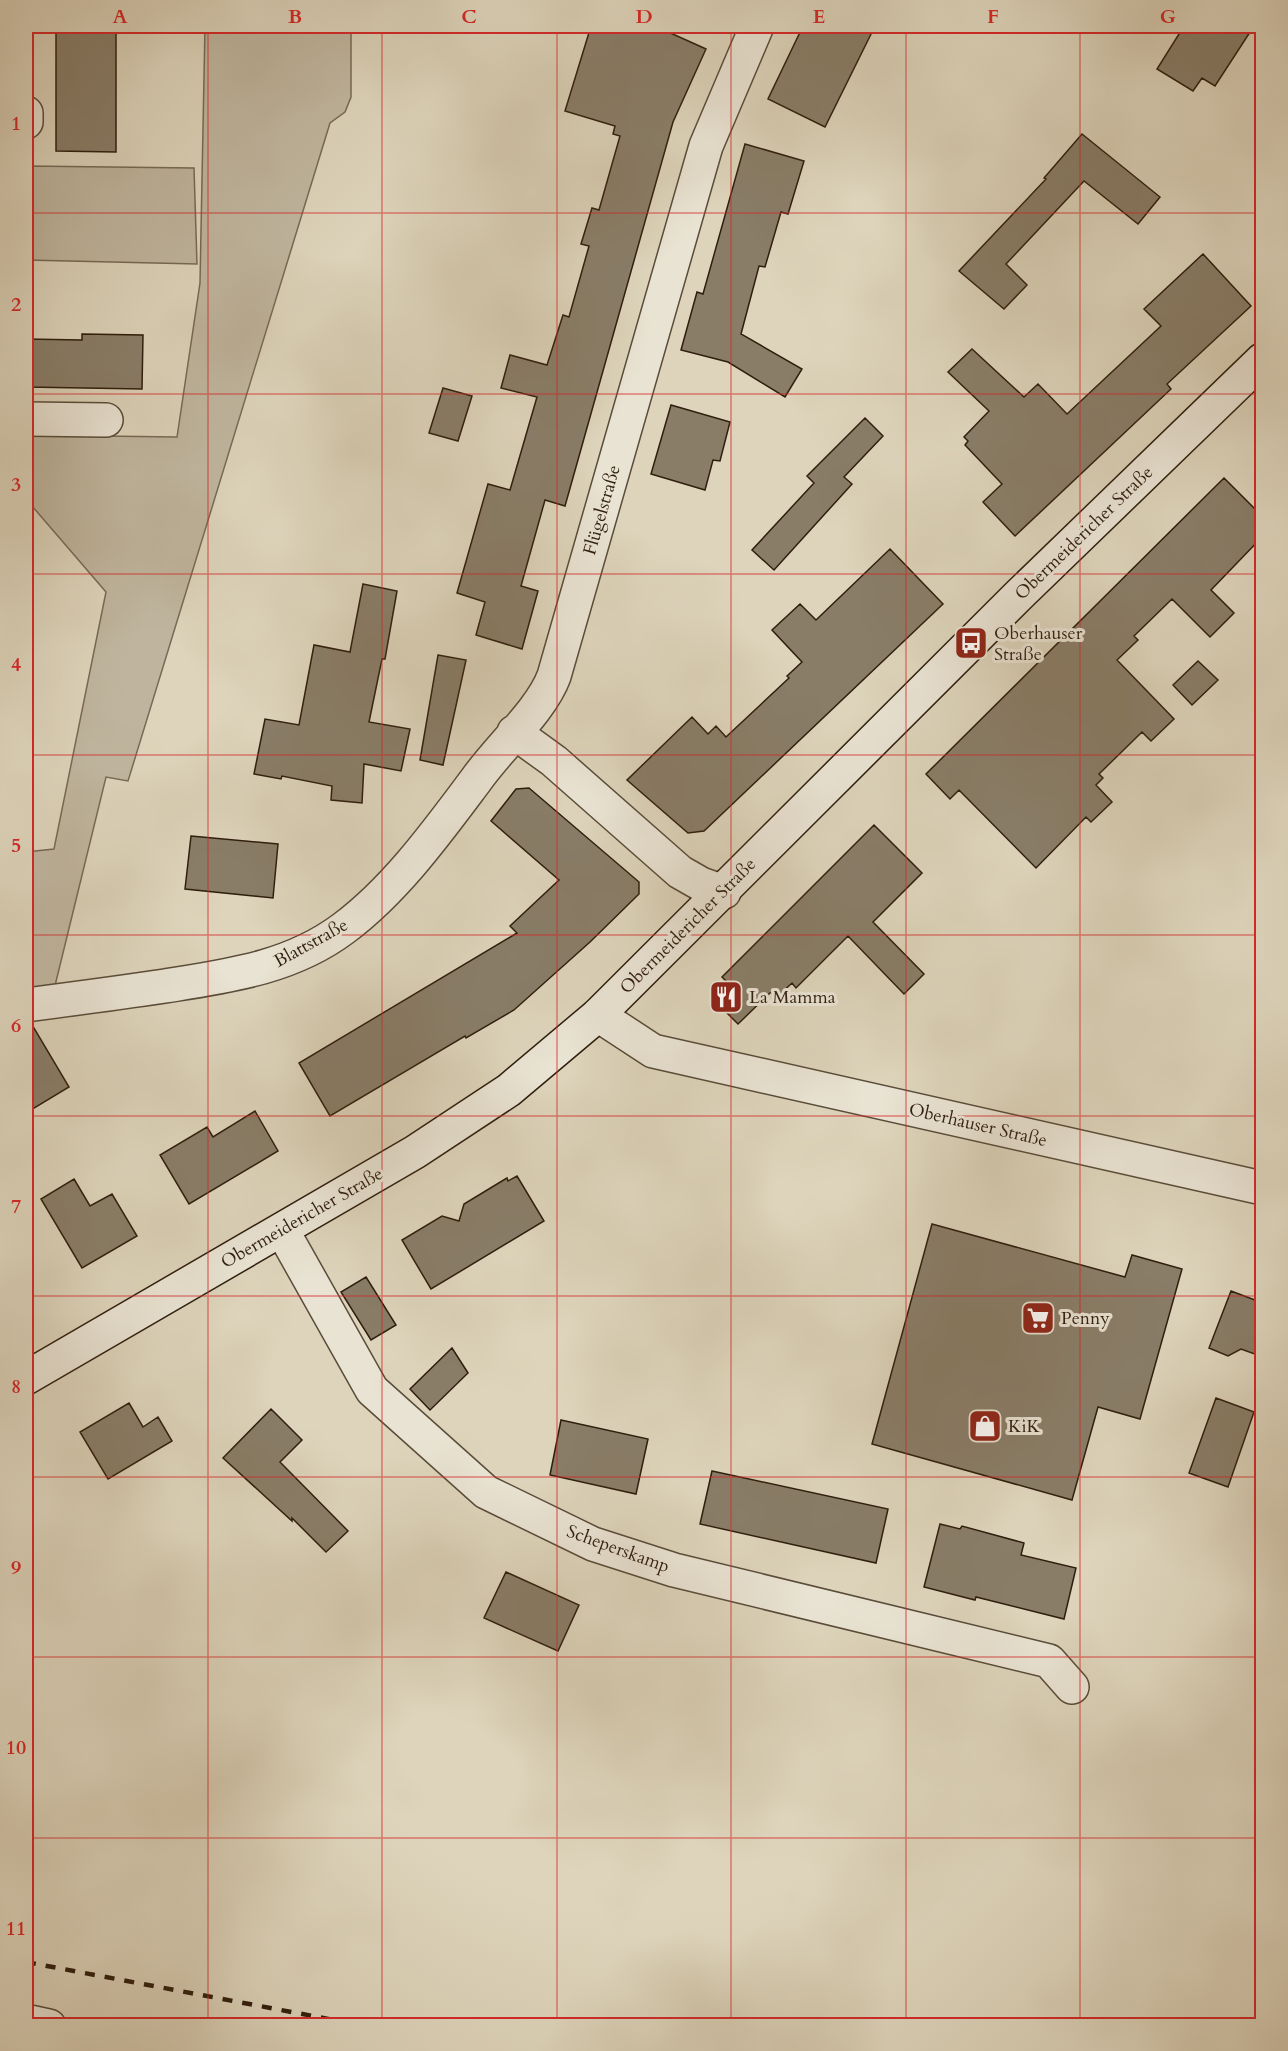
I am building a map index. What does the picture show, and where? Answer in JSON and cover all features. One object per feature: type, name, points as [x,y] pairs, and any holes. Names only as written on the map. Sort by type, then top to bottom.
[{"type":"street","name":"Flügelstraße","points":[[514,732],[542,701],[554,675],[706,146],[757,26]]},
{"type":"street","points":[[26,112],[26,122]]},
{"type":"street","name":"Obermeidericher Straße","points":[[26,1378],[415,1152],[509,1090],[598,1016],[1019,595],[1263,360]]},
{"type":"street","points":[[26,419],[106,420]]},
{"type":"street","points":[[514,732],[554,761],[680,873],[724,892]]},
{"type":"street","name":"Blattstraße","points":[[26,1005],[228,976],[266,968],[305,951],[342,930],[398,877],[514,732]]},
{"type":"street","name":"Oberhauser Straße","points":[[598,1016],[653,1051],[1263,1188]]},
{"type":"street","name":"Scheperskamp","points":[[282,1230],[372,1390],[486,1492],[593,1544],[674,1570],[1049,1661],[1072,1687]]},
{"type":"street","points":[[26,2021],[49,2025]]},
{"type":"shaded area","points":[[205,26],[351,26],[351,97],[345,112],[330,123],[128,781],[106,777],[51,1002],[26,1005],[26,852],[54,849],[106,592],[26,499],[26,435],[177,437],[200,283]]},
{"type":"shaded area","points":[[26,166],[194,168],[197,264],[26,260]]},
{"type":"building","points":[[56,26],[116,26],[116,152],[56,151]]},
{"type":"building","points":[[591,26],[655,26],[706,49],[673,122],[565,506],[545,500],[521,586],[538,591],[522,649],[476,635],[485,602],[457,593],[488,484],[510,490],[537,397],[501,388],[510,355],[547,365],[563,315],[569,317],[589,246],[581,244],[592,208],[599,210],[620,136],[613,134],[615,126],[565,111]]},
{"type":"building","points":[[803,26],[875,26],[825,127],[768,99]]},
{"type":"building","points":[[1184,26],[1254,26],[1215,86],[1202,78],[1193,91],[1157,69]]},
{"type":"building","points":[[1082,134],[1160,197],[1138,224],[1084,181],[1006,264],[1027,285],[1004,309],[959,271],[1046,179],[1044,178]]},
{"type":"building","points":[[745,144],[804,161],[788,214],[781,212],[765,267],[759,266],[741,334],[802,369],[785,397],[728,362],[681,350],[697,292],[703,294]]},
{"type":"building","points":[[1203,254],[1251,306],[1167,384],[1171,389],[1015,536],[983,502],[1002,484],[965,445],[968,441],[964,437],[989,411],[948,372],[972,349],[1024,397],[1038,384],[1067,414],[1161,326],[1144,309]]},
{"type":"building","points":[[82,334],[143,335],[142,389],[26,387],[26,339],[82,340]]},
{"type":"building","points":[[443,388],[472,396],[458,441],[429,433]]},
{"type":"building","points":[[671,405],[730,422],[720,461],[713,460],[705,490],[651,474]]},
{"type":"building","points":[[865,418],[883,436],[844,477],[852,484],[774,570],[752,550],[814,483],[807,476]]},
{"type":"building","points":[[1224,478],[1263,517],[1263,536],[1211,590],[1234,613],[1210,637],[1172,599],[1134,636],[1138,640],[1117,660],[1174,719],[1151,741],[1142,732],[1099,774],[1103,778],[1096,785],[1112,802],[1091,822],[1086,817],[1036,868],[959,790],[950,799],[926,774]]},
{"type":"building","points":[[890,549],[943,604],[704,831],[688,833],[627,780],[692,717],[708,734],[716,726],[726,737],[789,678],[787,676],[802,662],[772,630],[800,604],[816,620]]},
{"type":"building","points":[[363,584],[397,591],[385,659],[382,659],[369,722],[410,729],[401,771],[364,764],[362,803],[331,800],[332,786],[282,776],[281,779],[254,774],[265,719],[299,725],[314,645],[350,652]]},
{"type":"building","points":[[438,655],[466,660],[443,765],[420,760]]},
{"type":"building","points":[[1198,661],[1218,680],[1192,705],[1173,685]]},
{"type":"building","points":[[529,788],[639,882],[639,894],[590,942],[514,1010],[466,1038],[465,1036],[330,1116],[299,1063],[517,933],[510,926],[559,880],[491,821],[516,789]]},
{"type":"building","points":[[874,825],[922,873],[873,922],[924,974],[904,994],[848,936],[796,988],[792,983],[777,997],[771,992],[738,1024],[713,999],[728,983],[722,977]]},
{"type":"building","points":[[191,836],[278,844],[273,898],[185,889]]},
{"type":"building","points":[[26,1023],[31,1023],[69,1087],[26,1113]]},
{"type":"building","points":[[255,1111],[278,1151],[189,1204],[160,1155],[207,1127],[213,1137]]},
{"type":"building","points":[[517,1176],[544,1221],[431,1289],[402,1240],[442,1216],[459,1221],[464,1204],[507,1178],[508,1181]]},
{"type":"building","points":[[74,1179],[90,1206],[112,1194],[137,1236],[82,1268],[41,1199]]},
{"type":"building","name":"Penny","points":[[932,1224],[1125,1277],[1132,1255],[1182,1269],[1140,1419],[1098,1407],[1072,1500],[872,1444]]},
{"type":"building","points":[[366,1277],[396,1325],[371,1340],[341,1292]]},
{"type":"building","points":[[1231,1291],[1263,1303],[1263,1357],[1241,1349],[1228,1356],[1209,1348]]},
{"type":"building","points":[[452,1348],[468,1373],[430,1410],[410,1389]]},
{"type":"building","points":[[1216,1398],[1254,1412],[1228,1487],[1189,1473]]},
{"type":"building","points":[[129,1403],[143,1427],[158,1417],[172,1441],[108,1479],[80,1432]]},
{"type":"building","points":[[271,1409],[302,1440],[280,1462],[348,1531],[326,1552],[292,1518],[292,1521],[223,1458]]},
{"type":"building","points":[[561,1420],[648,1439],[636,1494],[550,1475]]},
{"type":"building","points":[[712,1471],[888,1509],[876,1563],[700,1524]]},
{"type":"building","points":[[940,1524],[960,1529],[962,1526],[1024,1543],[1021,1555],[1076,1568],[1064,1619],[976,1597],[975,1600],[924,1587]]},
{"type":"building","points":[[506,1572],[579,1605],[558,1651],[484,1618]]},
{"type":"railway","points":[[26,1962],[366,2026]]},
{"type":"place","name":"Oberhauser Straße","points":[[971,643]]},
{"type":"place","name":"La Mamma","points":[[726,997]]},
{"type":"place","name":"Penny","points":[[1038,1318]]},
{"type":"place","name":"KiK","points":[[985,1426]]}]
